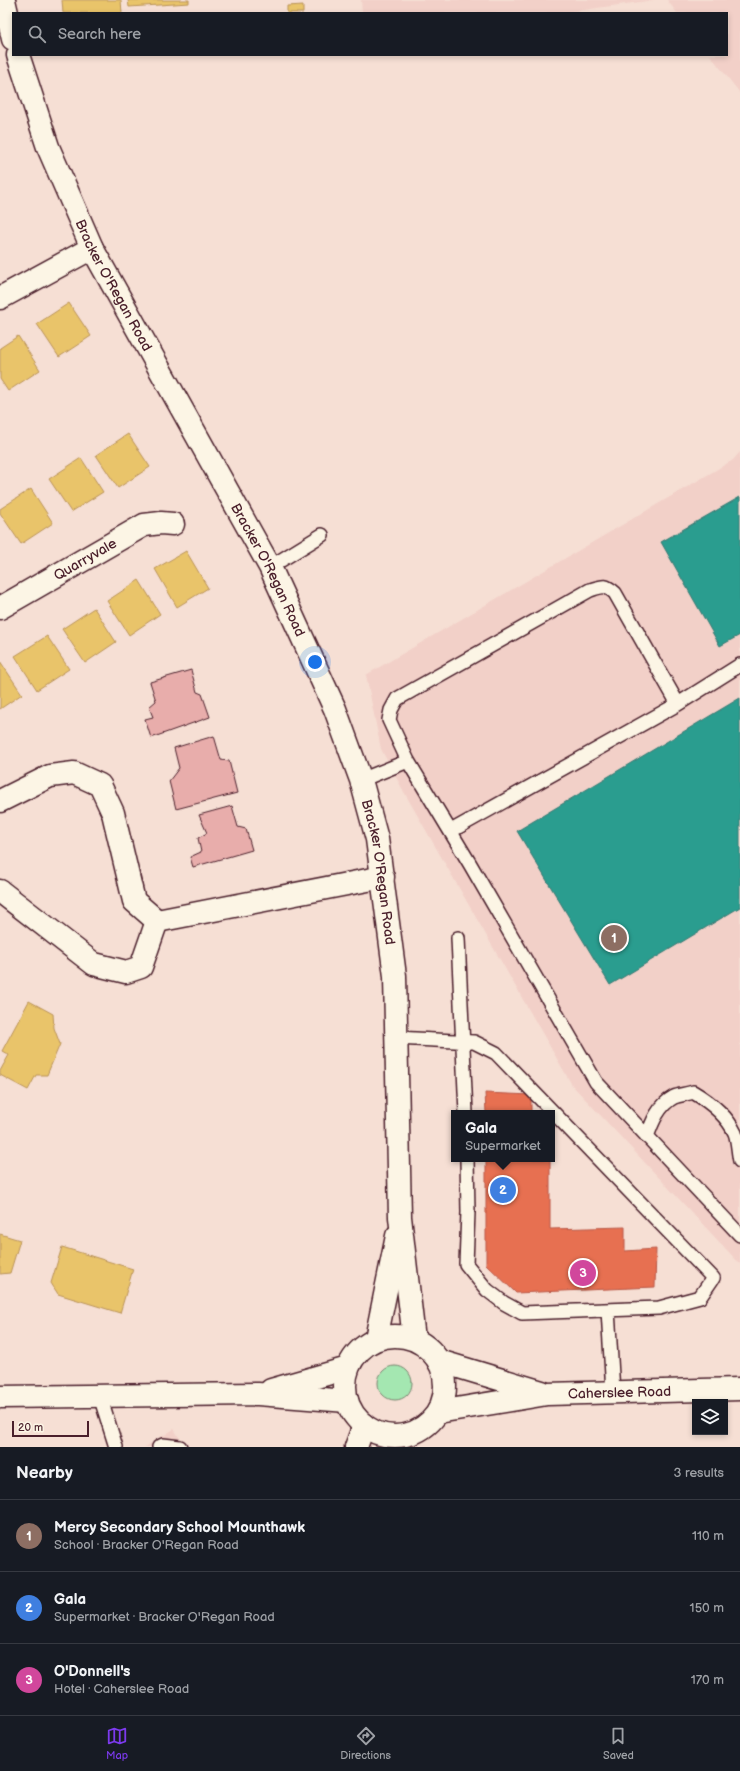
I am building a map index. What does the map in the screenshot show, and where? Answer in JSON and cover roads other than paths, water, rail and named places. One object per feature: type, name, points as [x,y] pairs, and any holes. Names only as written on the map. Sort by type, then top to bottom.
[{"type":"main road","points":[[4,0],[12,35]]},
{"type":"main road","name":"Bracker O'Regan Road","points":[[18,56],[48,146],[92,248],[270,567],[335,709],[361,780],[377,839],[395,976],[400,1217]]},
{"type":"main road","points":[[0,298],[92,248]]},
{"type":"main road","name":"Quarryvale","points":[[0,608],[144,525],[161,523],[173,524]]},
{"type":"main road","points":[[0,801],[50,776],[74,774],[100,785],[113,813],[134,901],[157,921]]},
{"type":"main road","points":[[157,921],[383,877]]},
{"type":"main road","points":[[0,891],[94,964],[126,972],[140,967],[157,921]]},
{"type":"main road","points":[[400,1217],[414,1339]]},
{"type":"main road","points":[[376,1339],[400,1217]]},
{"type":"main road","points":[[396,1335],[414,1339],[428,1348],[439,1361],[444,1381],[444,1395],[438,1412],[425,1426],[402,1440],[393,1436],[378,1433],[364,1426],[354,1415],[347,1401],[344,1384],[348,1368],[359,1350],[376,1339],[396,1335]]},
{"type":"main road","name":"Caherslee Road","points":[[439,1361],[547,1394]]},
{"type":"main road","points":[[258,1394],[348,1368]]},
{"type":"main road","name":"Caherslee Road","points":[[438,1412],[547,1394],[740,1390]]},
{"type":"main road","points":[[0,1397],[258,1394],[347,1401]]},
{"type":"main road","points":[[356,1447],[364,1426]]},
{"type":"lane","points":[[270,567],[322,535]]},
{"type":"lane","points":[[678,704],[615,593],[608,587],[603,586],[590,590],[397,700],[391,710],[389,720],[408,761],[451,832],[596,1082],[740,1235]]},
{"type":"lane","points":[[451,832],[678,704],[740,665]]},
{"type":"lane","points":[[361,780],[408,761]]},
{"type":"lane","points":[[458,938],[466,1110]]},
{"type":"lane","points":[[396,1038],[474,1042],[496,1053],[551,1110]]},
{"type":"lane","points":[[647,1137],[653,1120],[661,1108],[673,1098],[693,1092],[709,1102],[724,1115],[735,1134],[740,1161]]},
{"type":"lane","points":[[467,1162],[468,1212],[466,1264],[487,1290],[504,1303],[522,1313],[659,1308],[700,1297],[712,1278],[555,1114]]},
{"type":"lane","points":[[608,1310],[613,1392]]},
{"type":"lane","points":[[100,1396],[116,1447]]},
{"type":"lane","points":[[159,1447],[163,1445],[180,1447]]},
{"type":"place","name":"Mercy Secondary School Mounthawk","points":[[614,938]]},
{"type":"place","name":"Gala","points":[[503,1190]]},
{"type":"place","name":"O'Donnell's","points":[[583,1273]]}]
